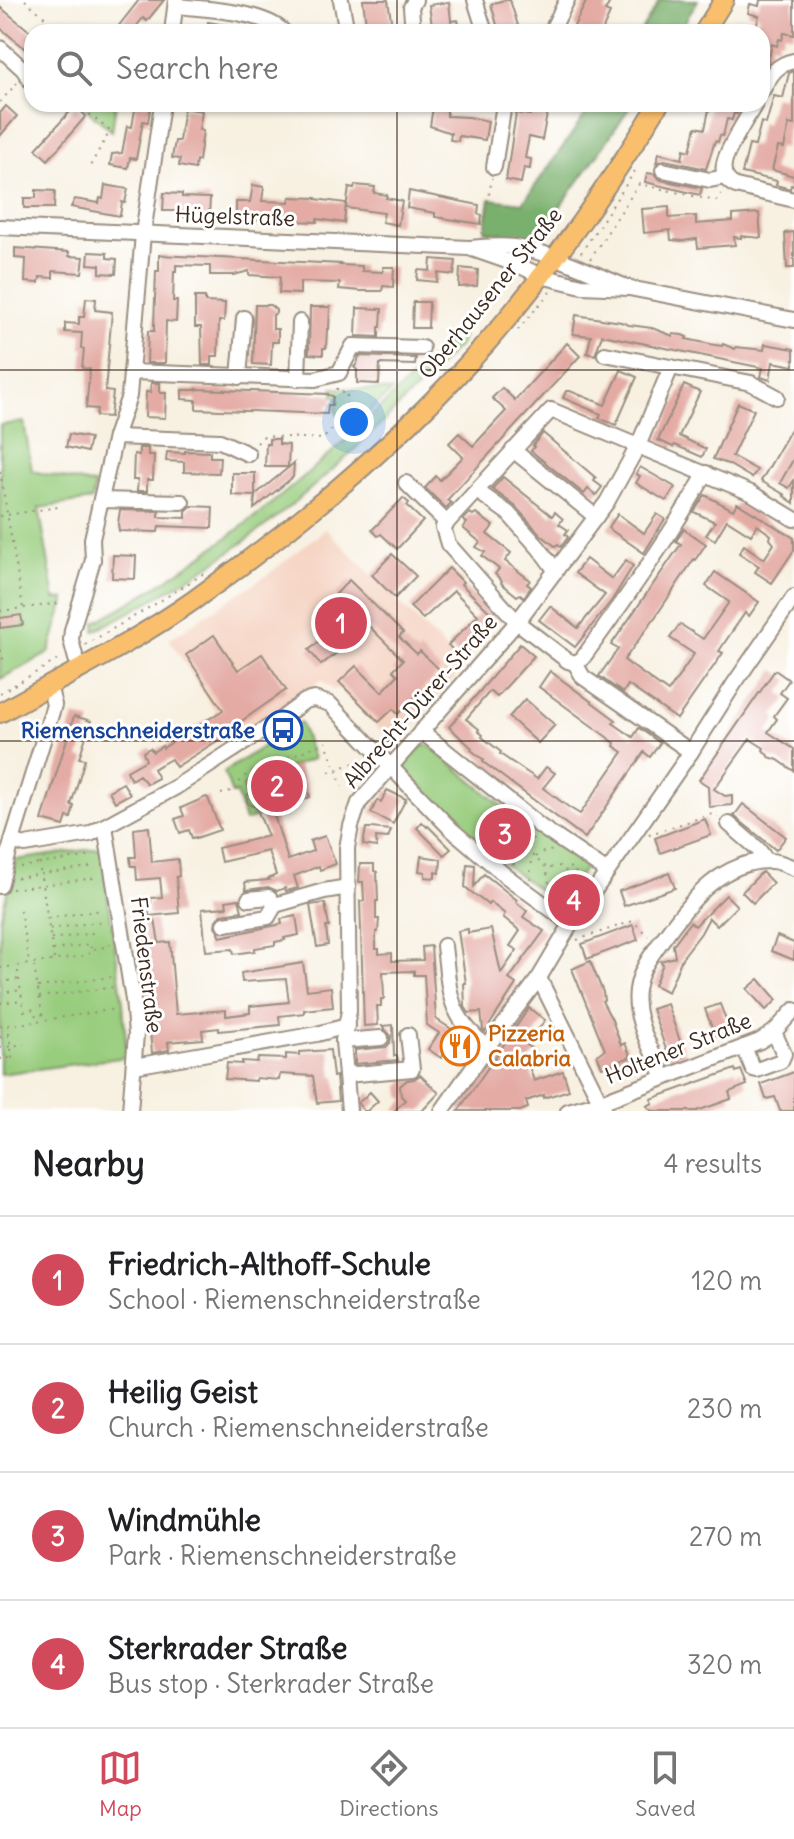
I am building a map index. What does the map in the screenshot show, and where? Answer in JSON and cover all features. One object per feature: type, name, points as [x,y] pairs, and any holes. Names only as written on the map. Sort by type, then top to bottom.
[{"type":"main road","points":[[709,24],[724,0]]},
{"type":"main road","name":"Oberhausener Straße","points":[[0,702],[284,533],[351,478],[428,405],[480,350],[541,276],[619,168],[654,112]]},
{"type":"main road","name":"Oberhausener Straße","points":[[0,713],[160,622],[194,600],[213,576]]},
{"type":"street","points":[[341,0],[346,24]]},
{"type":"street","points":[[412,24],[411,7],[415,0]]},
{"type":"street","points":[[475,0],[482,24]]},
{"type":"street","points":[[555,24],[567,0]]},
{"type":"street","points":[[173,24],[176,3],[237,13],[275,24]]},
{"type":"street","points":[[0,48],[24,73]]},
{"type":"street","points":[[770,77],[780,65],[794,61]]},
{"type":"street","points":[[75,655],[72,630],[93,560],[92,539],[115,437],[129,396],[143,234],[161,112]]},
{"type":"street","points":[[494,167],[503,112]]},
{"type":"street","points":[[727,180],[723,162],[751,112]]},
{"type":"street","points":[[663,170],[710,180],[727,180],[736,186],[794,200]]},
{"type":"street","name":"Hügelstraße","points":[[0,227],[518,248],[554,258],[629,288]]},
{"type":"street","name":"Hügelstraße","points":[[474,248],[541,276],[582,286],[629,288],[794,320]]},
{"type":"street","points":[[239,377],[244,318]]},
{"type":"street","points":[[298,379],[300,322]]},
{"type":"street","points":[[131,372],[315,379],[339,373],[353,346],[422,348]]},
{"type":"street","points":[[605,354],[751,383],[777,397]]},
{"type":"street","name":"Albrecht-Dürer-Straße","points":[[349,1111],[345,1033],[349,1011],[347,848],[359,803],[517,622],[607,502],[638,446],[671,367]]},
{"type":"street","points":[[691,752],[583,677],[575,663],[568,661],[517,622],[448,544],[443,527],[551,410],[751,493],[794,519]]},
{"type":"street","points":[[115,437],[220,441],[248,454]]},
{"type":"street","points":[[513,450],[596,517]]},
{"type":"street","points":[[575,663],[582,659],[644,573],[706,473]]},
{"type":"street","points":[[406,483],[447,523]]},
{"type":"street","points":[[477,491],[508,513],[556,571]]},
{"type":"street","points":[[101,500],[182,502]]},
{"type":"street","points":[[442,1111],[539,978],[606,871],[691,752],[794,597]]},
{"type":"street","points":[[8,884],[12,841],[54,705],[49,685]]},
{"type":"street","points":[[12,841],[25,845],[90,834],[176,787],[305,701],[314,699],[330,704],[451,829],[568,928]]},
{"type":"street","points":[[421,731],[541,827],[606,871]]},
{"type":"street","points":[[729,824],[767,861]]},
{"type":"street","name":"Friedenstraße","points":[[105,826],[136,1034],[130,1111]]},
{"type":"street","points":[[664,1077],[642,1027],[637,1007],[637,989],[649,957],[689,903],[701,890],[726,873],[747,863],[767,861],[794,868]]},
{"type":"street","points":[[225,924],[268,917],[275,905],[348,887]]},
{"type":"street","points":[[249,899],[269,897],[275,905]]},
{"type":"street","points":[[444,946],[450,995],[457,1014],[469,1032],[487,1047]]},
{"type":"street","points":[[539,978],[603,1106]]},
{"type":"street","name":"Holtener Straße","points":[[568,1111],[603,1106],[664,1077],[760,1041],[774,1032],[794,1010]]},
{"type":"street","points":[[744,1047],[753,1069],[781,1061],[784,1054],[774,1032]]},
{"type":"street","points":[[134,1066],[317,1034],[345,1033],[381,1038]]},
{"type":"street","points":[[346,1075],[412,1069],[408,1035]]},
{"type":"path","points":[[25,0],[53,24]]},
{"type":"path","points":[[30,5],[34,0]]},
{"type":"path","points":[[102,24],[105,20]]},
{"type":"path","points":[[0,102],[24,82]]},
{"type":"path","points":[[87,112],[110,131],[90,166]]},
{"type":"path","points":[[474,248],[494,167]]},
{"type":"path","points":[[582,270],[639,184],[716,201],[727,180]]},
{"type":"path","points":[[248,454],[264,436],[323,439],[346,414],[347,393],[337,392],[339,373]]},
{"type":"path","points":[[0,471],[23,608]]},
{"type":"path","points":[[0,516],[58,507]]},
{"type":"path","points":[[0,693],[75,655],[157,603],[213,576]]},
{"type":"path","points":[[0,611],[62,603]]},
{"type":"path","points":[[0,650],[4,663]]},
{"type":"path","points":[[221,794],[237,789],[241,779],[252,771],[326,742]]},
{"type":"path","points":[[328,748],[342,786]]},
{"type":"path","points":[[329,772],[377,753]]},
{"type":"path","points":[[639,825],[650,834],[712,814],[729,824]]},
{"type":"path","points":[[506,876],[541,827]]},
{"type":"path","points":[[525,849],[549,869]]},
{"type":"path","points":[[534,897],[530,868],[534,857],[543,851],[573,849]]},
{"type":"path","points":[[16,867],[93,856]]},
{"type":"path","points":[[39,864],[54,960]]},
{"type":"path","points":[[555,865],[574,869],[577,876],[558,886],[547,877],[549,869],[555,865]]},
{"type":"path","points":[[8,884],[40,874],[95,866]]},
{"type":"path","points":[[565,869],[568,875],[565,882]]},
{"type":"path","points":[[564,874],[585,877],[597,885]]},
{"type":"path","points":[[8,884],[43,885],[94,878]]},
{"type":"path","points":[[20,910],[29,964]]},
{"type":"path","points":[[47,918],[102,910]]},
{"type":"path","points":[[48,929],[104,921]]},
{"type":"path","points":[[568,928],[577,940],[633,921],[658,946]]},
{"type":"path","points":[[50,939],[93,933]]},
{"type":"path","points":[[0,968],[88,955],[92,949],[124,942]]},
{"type":"path","points":[[52,950],[90,944],[92,949]]},
{"type":"path","points":[[34,964],[43,1020]]},
{"type":"path","points":[[17,966],[24,1011],[34,1009],[37,1021]]},
{"type":"path","points":[[38,987],[111,977]]},
{"type":"path","points":[[0,982],[20,979]]},
{"type":"path","points":[[39,997],[115,987]]},
{"type":"path","points":[[0,993],[21,990]]},
{"type":"path","points":[[0,1003],[23,1000]]},
{"type":"path","points":[[0,1026],[117,1009]]},
{"type":"path","points":[[8,1025],[13,1064]]},
{"type":"path","points":[[0,1037],[9,1036]]},
{"type":"path","points":[[0,1048],[24,1044]]},
{"type":"path","points":[[0,1059],[12,1057]]},
{"type":"shaded area","points":[[326,529],[464,667],[398,739],[385,735],[338,688],[333,690],[321,680],[303,689],[233,740],[169,639],[267,575]]},
{"type":"green space","points":[[660,0],[698,0],[684,24],[645,24]]},
{"type":"green space","points":[[89,112],[115,112],[112,131]]},
{"type":"green space","points":[[587,112],[627,112],[537,239],[485,231],[490,199],[523,203]]},
{"type":"green space","points":[[463,334],[461,344],[407,399],[293,504],[215,562],[95,631],[96,622],[194,562],[286,492],[372,416],[454,335]]},
{"type":"green space","points":[[333,388],[392,391],[348,431],[336,412],[337,397],[333,396]]},
{"type":"green space","points":[[24,422],[32,471],[95,485],[92,500],[39,508],[55,599],[65,599],[49,653],[0,679],[0,425]]},
{"type":"green space","points":[[300,722],[313,759],[247,782],[251,793],[247,796],[247,802],[256,806],[259,816],[245,821],[236,793],[232,794],[224,772]]},
{"type":"green space","points":[[425,745],[500,804],[587,865],[577,879],[583,883],[565,909],[509,868],[407,772],[405,764]]},
{"type":"green space","points":[[101,848],[123,1003],[127,1057],[0,1074],[0,919],[16,860]]},
{"type":"building","points":[[139,0],[164,0],[147,21],[143,18],[138,24],[120,24]]},
{"type":"building","points":[[363,0],[388,0],[392,24],[366,24]]},
{"type":"building","points":[[510,0],[518,24],[497,24],[491,4]]},
{"type":"building","points":[[587,0],[611,0],[605,11],[610,13],[605,24],[575,24]]},
{"type":"building","points":[[760,0],[794,0],[794,35],[784,33],[777,46],[772,44],[770,54],[770,24],[757,24],[759,16],[748,13],[750,4],[759,6]]},
{"type":"building","points":[[449,2],[451,21],[458,20],[459,24],[432,24],[429,5]]},
{"type":"building","points":[[0,7],[24,26],[24,48],[0,28]]},
{"type":"building","points":[[794,71],[794,125],[789,124],[784,148],[778,147],[772,170],[794,176],[794,186],[791,185],[790,189],[776,185],[777,181],[742,173],[749,145],[755,146],[761,122],[766,124],[774,96],[783,98],[789,73]]},
{"type":"building","points":[[6,106],[17,116],[0,136],[0,113]]},
{"type":"building","points":[[70,112],[82,112],[86,116],[48,160],[36,149]]},
{"type":"building","points":[[135,112],[150,112],[148,122],[143,121],[136,159],[130,158],[128,168],[110,165],[112,154],[122,153],[127,126],[132,127]]},
{"type":"building","points":[[183,112],[202,112],[199,130],[203,131],[195,169],[179,166],[180,159],[172,158],[175,141],[179,141]]},
{"type":"building","points":[[432,112],[488,121],[485,140],[459,136],[458,141],[450,140],[451,133],[430,126]]},
{"type":"building","points":[[531,112],[547,112],[542,140],[529,137],[525,158],[531,159],[530,169],[524,168],[521,183],[506,180],[516,113],[530,115]]},
{"type":"building","points":[[709,112],[737,112],[732,120],[727,119],[723,136],[720,135],[718,142],[715,141],[706,169],[665,160],[656,163],[659,153],[682,159],[684,149],[690,151],[696,127],[705,129]]},
{"type":"building","points":[[647,173],[661,180],[702,188],[700,195],[645,182]]},
{"type":"building","points":[[105,185],[128,189],[120,216],[71,207],[75,199],[99,203],[100,198],[103,199]]},
{"type":"building","points":[[253,185],[264,187],[262,201],[289,202],[290,197],[346,203],[344,223],[317,219],[317,222],[236,219],[236,202],[250,202]]},
{"type":"building","points":[[355,185],[375,187],[374,193],[402,201],[398,225],[382,222],[384,213],[346,208],[349,188],[354,189]]},
{"type":"building","points":[[36,190],[55,191],[54,208],[24,208],[24,198],[36,198]]},
{"type":"building","points":[[409,191],[479,205],[481,224],[435,217],[435,213],[407,208]]},
{"type":"building","points":[[164,193],[210,198],[209,218],[183,217],[183,211],[163,211]]},
{"type":"building","points":[[669,207],[669,218],[696,216],[696,224],[733,221],[733,215],[759,213],[761,238],[734,237],[735,245],[698,248],[697,239],[671,240],[670,230],[644,233],[642,209]]},
{"type":"building","points":[[794,232],[794,268],[787,268],[785,233]]},
{"type":"building","points":[[15,248],[69,252],[69,256],[84,257],[82,273],[53,271],[53,278],[40,277],[39,283],[25,282],[26,259],[15,258]]},
{"type":"building","points":[[89,252],[107,253],[107,258],[117,259],[116,274],[100,273],[100,265],[88,264]]},
{"type":"building","points":[[159,255],[341,264],[362,266],[362,271],[383,272],[383,267],[394,267],[393,287],[383,286],[382,291],[361,291],[339,289],[340,283],[300,282],[300,294],[279,293],[280,277],[249,275],[249,271],[234,275],[210,275],[210,266],[176,265],[173,301],[177,301],[176,322],[166,321],[165,363],[147,363],[148,331],[154,331]]},
{"type":"building","points":[[431,259],[456,261],[454,275],[438,273],[437,282],[417,280],[418,270],[430,271]]},
{"type":"building","points":[[460,268],[478,270],[477,286],[459,287]]},
{"type":"building","points":[[195,297],[205,297],[205,302],[225,303],[224,321],[219,321],[218,356],[212,356],[212,365],[202,365],[201,327],[195,327]]},
{"type":"building","points":[[86,298],[96,299],[95,310],[112,312],[105,391],[113,392],[110,417],[96,416],[97,409],[86,408],[90,369],[82,368],[82,333],[65,332],[65,323],[79,324],[79,317],[84,317]]},
{"type":"building","points":[[413,302],[429,302],[428,328],[412,328]]},
{"type":"building","points":[[255,305],[270,305],[276,310],[273,329],[278,329],[278,342],[272,342],[271,365],[253,364]]},
{"type":"building","points":[[310,307],[330,307],[323,355],[309,354]]},
{"type":"building","points":[[357,308],[382,309],[379,337],[356,336]]},
{"type":"building","points":[[576,315],[652,328],[673,336],[682,335],[686,339],[723,344],[735,349],[764,350],[765,344],[794,349],[794,366],[773,362],[770,380],[761,377],[763,368],[602,335],[595,355],[587,353],[591,336],[573,334]]},
{"type":"building","points":[[567,343],[580,356],[447,500],[451,503],[446,508],[425,488],[436,476],[440,480],[463,457],[449,443],[459,433],[473,446],[506,411],[492,398],[502,388],[515,400]]},
{"type":"building","points":[[359,356],[416,358],[415,365],[380,364],[379,384],[357,383],[354,367]]},
{"type":"building","points":[[621,370],[637,377],[616,425],[599,418],[601,414],[563,398],[566,391],[570,391],[605,405]]},
{"type":"building","points":[[151,383],[160,383],[160,393],[166,393],[165,418],[145,417],[146,392],[151,392]]},
{"type":"building","points":[[684,385],[700,392],[679,436],[706,449],[702,457],[658,440]]},
{"type":"building","points":[[182,390],[333,396],[327,414],[196,409],[196,400],[182,399]]},
{"type":"building","points":[[738,403],[754,410],[732,456],[757,470],[752,478],[713,459]]},
{"type":"building","points":[[794,424],[794,458],[780,483],[789,488],[794,480],[794,503],[761,481]]},
{"type":"building","points":[[543,433],[596,478],[594,481],[602,487],[596,495],[588,489],[584,494],[531,451]]},
{"type":"building","points":[[69,434],[90,438],[87,452],[66,447]]},
{"type":"building","points":[[269,439],[279,439],[279,444],[289,445],[288,467],[265,467]]},
{"type":"building","points":[[139,448],[148,448],[148,455],[154,455],[153,480],[147,480],[147,491],[137,491],[138,480],[133,480],[134,454],[139,455]]},
{"type":"building","points":[[167,452],[210,452],[210,457],[220,457],[219,473],[184,472],[184,462],[166,461]]},
{"type":"building","points":[[294,463],[293,477],[254,509],[255,496],[232,495],[232,473],[255,473],[255,495]]},
{"type":"building","points":[[640,467],[675,487],[666,501],[636,483]]},
{"type":"building","points":[[503,477],[552,516],[555,512],[563,519],[559,524],[568,530],[565,534],[568,537],[561,547],[540,534],[515,506],[492,489]]},
{"type":"building","points":[[705,495],[733,510],[737,503],[794,538],[794,550],[772,583],[755,572],[759,566],[739,553],[744,545],[764,559],[774,544],[771,535],[757,525],[751,535],[727,520],[715,540],[706,535],[715,522],[694,512]]},
{"type":"building","points":[[403,498],[423,521],[397,549],[372,530]]},
{"type":"building","points":[[191,506],[213,507],[212,528],[159,526],[158,532],[119,531],[120,510],[159,511],[159,517],[186,518],[186,511]]},
{"type":"building","points":[[470,513],[476,513],[493,526],[487,534],[511,553],[505,561],[530,580],[527,584],[531,587],[524,597],[520,594],[517,596],[501,583],[495,574],[499,569],[482,556],[485,552],[476,547],[480,542],[463,528],[467,523],[463,520]]},
{"type":"building","points":[[618,514],[644,533],[657,514],[665,519],[644,553],[608,528]]},
{"type":"building","points":[[684,529],[706,544],[624,660],[668,692],[694,654],[670,638],[680,624],[703,639],[729,602],[706,586],[715,572],[759,602],[749,616],[745,613],[719,651],[723,653],[677,719],[628,685],[623,693],[599,676],[618,649],[611,645],[681,544],[676,541]]},
{"type":"building","points":[[392,554],[416,576],[395,598],[372,575]]},
{"type":"building","points":[[113,555],[136,556],[135,579],[112,578]]},
{"type":"building","points":[[586,559],[612,579],[626,560],[633,566],[612,600],[575,647],[539,620],[550,606],[578,628],[605,595],[575,573]]},
{"type":"building","points":[[449,568],[498,620],[461,658],[448,645],[478,615],[454,591],[423,619],[410,607]]},
{"type":"building","points":[[349,580],[403,633],[399,637],[441,671],[398,714],[393,709],[379,722],[339,682],[356,666],[382,692],[398,675],[393,670],[403,660],[370,627],[321,665],[309,650],[327,635],[324,632],[345,612],[334,601],[338,597],[336,594]]},
{"type":"building","points":[[21,615],[23,625],[0,628],[0,618]]},
{"type":"building","points":[[214,635],[238,670],[262,654],[286,690],[176,767],[171,759],[153,769],[158,778],[147,784],[139,775],[131,780],[127,771],[146,760],[143,752],[150,748],[153,752],[163,748],[223,710],[186,655]]},
{"type":"building","points":[[520,644],[534,656],[497,697],[490,691],[466,719],[500,754],[537,779],[546,767],[555,773],[543,788],[570,808],[580,814],[623,752],[539,687],[550,671],[616,720],[613,723],[633,737],[639,728],[660,743],[650,757],[644,752],[585,838],[483,762],[449,727]]},
{"type":"building","points":[[775,670],[789,680],[780,693],[787,698],[774,716],[777,719],[768,732],[794,749],[794,771],[769,757],[764,748],[750,739],[714,789],[725,796],[732,795],[732,805],[709,807],[708,786],[699,780]]},
{"type":"building","points":[[525,699],[555,725],[538,743],[509,717]]},
{"type":"building","points":[[74,716],[91,721],[79,758],[85,759],[71,805],[74,806],[71,818],[67,817],[64,826],[42,820]]},
{"type":"building","points":[[298,765],[310,797],[273,812],[288,860],[313,851],[310,841],[325,836],[336,864],[320,870],[319,866],[294,876],[298,888],[286,891],[285,888],[277,891],[268,887],[246,890],[245,882],[269,880],[276,875],[268,851],[221,862],[218,848],[268,836],[256,807],[247,802],[250,792],[247,782]]},
{"type":"building","points":[[123,783],[130,794],[115,802],[109,791]]},
{"type":"building","points":[[387,790],[406,799],[393,824],[371,813],[377,800],[381,802]]},
{"type":"building","points":[[206,797],[220,830],[196,838],[192,838],[189,830],[180,833],[175,819],[184,816],[181,808]]},
{"type":"building","points":[[743,804],[786,837],[776,850],[734,816]]},
{"type":"building","points":[[705,819],[711,835],[660,853],[655,838]]},
{"type":"building","points":[[422,822],[451,849],[444,855],[417,828]]},
{"type":"building","points":[[149,827],[152,862],[178,859],[179,913],[149,916],[151,898],[162,897],[160,878],[137,880],[136,866],[131,866],[130,857],[136,857],[134,829]]},
{"type":"building","points":[[366,828],[391,830],[388,838],[376,837],[377,847],[363,845]]},
{"type":"building","points":[[421,856],[441,859],[440,873],[435,872],[435,878],[425,877],[425,872],[419,871]]},
{"type":"building","points":[[360,864],[374,864],[374,871],[377,872],[376,919],[379,919],[376,949],[379,949],[379,954],[392,953],[392,961],[423,960],[422,947],[431,946],[436,1019],[459,1034],[453,1042],[465,1051],[459,1059],[447,1050],[441,1058],[428,1049],[439,1033],[427,1025],[424,975],[414,975],[414,971],[383,972],[384,999],[381,999],[381,1006],[377,1006],[378,1025],[364,1026],[360,901],[364,901],[363,882],[359,882]]},
{"type":"building","points":[[467,864],[475,865],[474,886],[484,874],[527,911],[523,917],[544,931],[509,979],[516,984],[485,1032],[481,1012],[469,1013],[465,1007],[466,983],[458,931],[468,929],[468,933],[491,929],[501,973],[517,950],[510,946],[520,931],[490,902],[488,905],[465,887]]},
{"type":"building","points":[[762,872],[773,883],[753,903],[742,892]]},
{"type":"building","points":[[669,873],[675,888],[624,906],[619,891]]},
{"type":"building","points":[[726,895],[737,906],[717,926],[709,918],[682,958],[668,992],[654,985],[663,964],[660,961],[675,957],[673,945],[690,922],[695,926]]},
{"type":"building","points":[[239,899],[242,911],[223,914],[216,920],[220,937],[282,924],[281,919],[296,916],[299,935],[284,938],[275,945],[255,948],[255,951],[234,954],[233,949],[206,951],[202,909],[227,907],[226,901]]},
{"type":"building","points":[[325,903],[328,945],[317,947],[310,905]]},
{"type":"building","points":[[155,920],[159,943],[170,942],[176,1014],[226,1010],[226,1016],[250,1013],[250,1006],[289,1002],[286,979],[242,982],[241,973],[303,963],[307,990],[331,987],[333,1007],[279,1016],[280,1025],[202,1030],[203,1039],[168,1042],[169,1050],[152,1053],[149,1021],[154,1007],[148,1008],[143,921]]},
{"type":"building","points":[[633,925],[638,940],[587,959],[582,944]]},
{"type":"building","points":[[777,936],[794,943],[794,960],[771,951]]},
{"type":"building","points":[[590,961],[603,992],[602,1001],[621,1045],[625,1043],[631,1057],[602,1067],[597,1055],[605,1050],[572,969]]},
{"type":"building","points":[[759,979],[777,1000],[766,1010],[747,989]]},
{"type":"building","points":[[667,1004],[685,1055],[670,1061],[652,1009]]},
{"type":"building","points":[[720,1004],[730,1031],[715,1036],[705,1009]]},
{"type":"building","points":[[529,1008],[545,1020],[527,1045],[536,1052],[528,1063],[534,1081],[563,1071],[569,1090],[526,1101],[528,1108],[520,1111],[458,1111]]},
{"type":"building","points":[[393,1025],[394,1056],[398,1060],[355,1064],[355,1050],[386,1047],[390,1043],[391,1036],[382,1026]]},
{"type":"building","points":[[330,1050],[338,1101],[317,1103],[313,1076],[280,1074],[279,1080],[225,1079],[227,1063],[257,1062],[258,1058],[286,1059],[286,1054]]},
{"type":"building","points":[[735,1069],[736,1072],[741,1070],[747,1085],[729,1092],[731,1099],[697,1111],[653,1111],[647,1106],[653,1103],[651,1099]]},
{"type":"building","points":[[794,1072],[794,1111],[780,1111],[775,1097],[766,1099],[761,1084]]},
{"type":"building","points":[[420,1075],[439,1093],[422,1111],[394,1111],[405,1100],[401,1096],[400,1086]]},
{"type":"building","points":[[370,1092],[378,1101],[364,1111],[358,1103]]},
{"type":"place","name":"Friedrich-Althoff-Schule","points":[[341,623]]},
{"type":"place","name":"Riemenschneiderstraße","points":[[283,730]]},
{"type":"place","name":"Heilig Geist","points":[[277,786]]},
{"type":"place","name":"Windmühle","points":[[505,834]]},
{"type":"place","name":"Sterkrader Straße","points":[[574,900]]},
{"type":"place","name":"Pizzeria Calabria","points":[[460,1046]]}]
